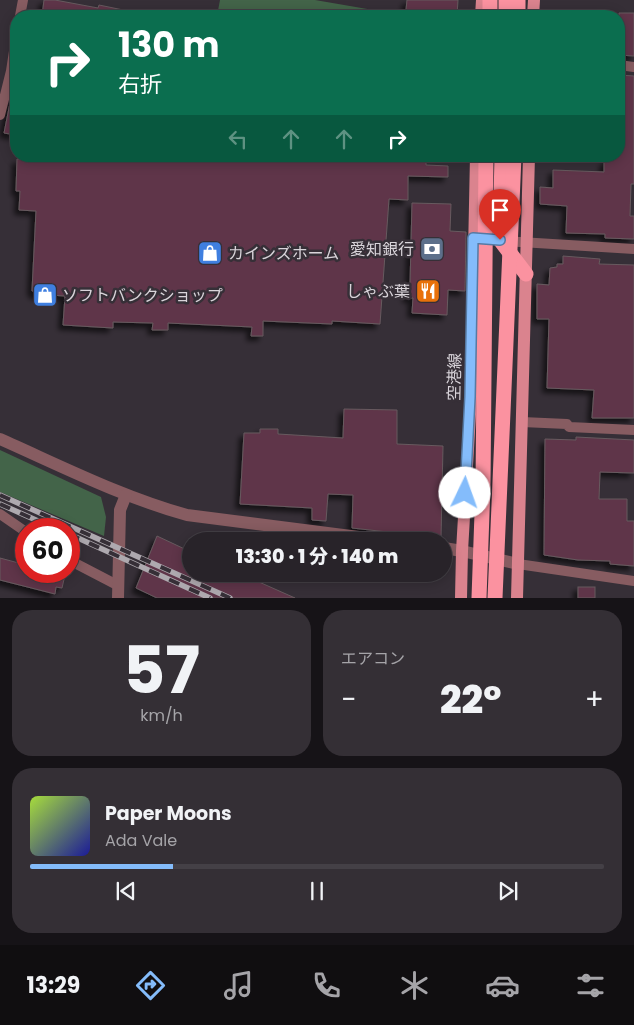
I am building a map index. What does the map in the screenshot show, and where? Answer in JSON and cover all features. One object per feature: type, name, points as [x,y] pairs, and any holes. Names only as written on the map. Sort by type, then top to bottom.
[{"type":"highway","points":[[479,598],[486,162]]},
{"type":"highway","points":[[502,162],[500,240],[526,274]]},
{"type":"highway","points":[[495,598],[514,162]]},
{"type":"main road","name":"空港線","points":[[461,598],[470,397],[476,162]]},
{"type":"main road","points":[[517,598],[529,162]]},
{"type":"street","points":[[0,115],[5,70],[10,55]]},
{"type":"street","points":[[473,238],[634,249]]},
{"type":"street","points":[[522,422],[567,424],[569,427],[634,430]]},
{"type":"street","points":[[0,439],[126,495],[187,515],[320,532]]},
{"type":"street","points":[[118,592],[120,510],[126,495]]},
{"type":"street","points":[[0,514],[15,524]]},
{"type":"street","points":[[452,549],[518,564],[634,581]]},
{"type":"street","points":[[80,567],[118,592]]},
{"type":"green space","points":[[220,0],[315,0],[373,10],[218,10]]},
{"type":"green space","points":[[0,450],[101,497],[106,517],[104,536],[80,526],[80,518],[61,518],[0,492]]},
{"type":"building","points":[[44,0],[55,0],[98,8],[99,5],[123,10],[43,10]]},
{"type":"building","points":[[407,0],[458,0],[457,10],[406,10]]},
{"type":"building","points":[[625,13],[634,13],[634,56],[625,55]]},
{"type":"building","points":[[625,75],[634,76],[634,184],[631,184],[630,216],[634,216],[634,239],[605,238],[605,234],[566,233],[567,206],[540,204],[540,187],[553,188],[553,170],[604,172],[604,163],[625,162]]},
{"type":"building","points":[[10,103],[10,134],[4,133]]},
{"type":"building","name":"カインズホーム","points":[[17,162],[426,162],[426,165],[448,166],[448,177],[408,176],[408,200],[389,199],[380,324],[332,321],[332,324],[263,321],[263,336],[251,336],[252,327],[168,323],[168,330],[152,330],[153,323],[113,322],[113,328],[63,325],[65,296],[34,294],[34,291],[32,291],[36,211],[19,210],[20,191],[16,191]]},
{"type":"building","points":[[412,203],[451,204],[450,231],[466,232],[465,291],[448,290],[447,315],[412,313],[413,298],[407,298],[408,284],[410,285]]},
{"type":"building","points":[[563,256],[600,259],[599,264],[634,265],[634,418],[592,418],[594,390],[547,388],[549,319],[537,319],[537,284],[549,285],[550,268],[557,267],[557,264],[563,264]]},
{"type":"building","points":[[344,409],[397,410],[397,444],[443,446],[441,532],[388,532],[352,528],[353,495],[328,494],[326,521],[312,520],[312,508],[240,504],[244,433],[260,433],[260,429],[278,429],[278,434],[343,438]]},
{"type":"building","points":[[576,437],[634,440],[634,473],[600,472],[599,499],[627,499],[627,521],[634,521],[634,566],[610,564],[610,561],[578,560],[544,555],[545,439],[576,440]]},
{"type":"building","points":[[157,536],[182,548],[182,582],[259,582],[295,598],[157,598],[136,588]]},
{"type":"building","points":[[0,558],[15,562],[15,583],[63,583],[62,588],[56,587],[55,594],[0,580]]},
{"type":"building","points":[[578,587],[595,587],[595,598],[578,598]]},
{"type":"railway","points":[[0,495],[230,598]]},
{"type":"railway","points":[[0,504],[31,518]]},
{"type":"railway","points":[[80,539],[210,598]]},
{"type":"place","name":"愛知銀行","points":[[432,249]]},
{"type":"place","name":"カインズホーム","points":[[210,253]]},
{"type":"place","name":"しゃぶ葉","points":[[428,291]]},
{"type":"place","name":"ソフトバンクショップ","points":[[45,295]]},
{"type":"route","points":[[465,493],[470,397],[473,238],[500,240]]}]
